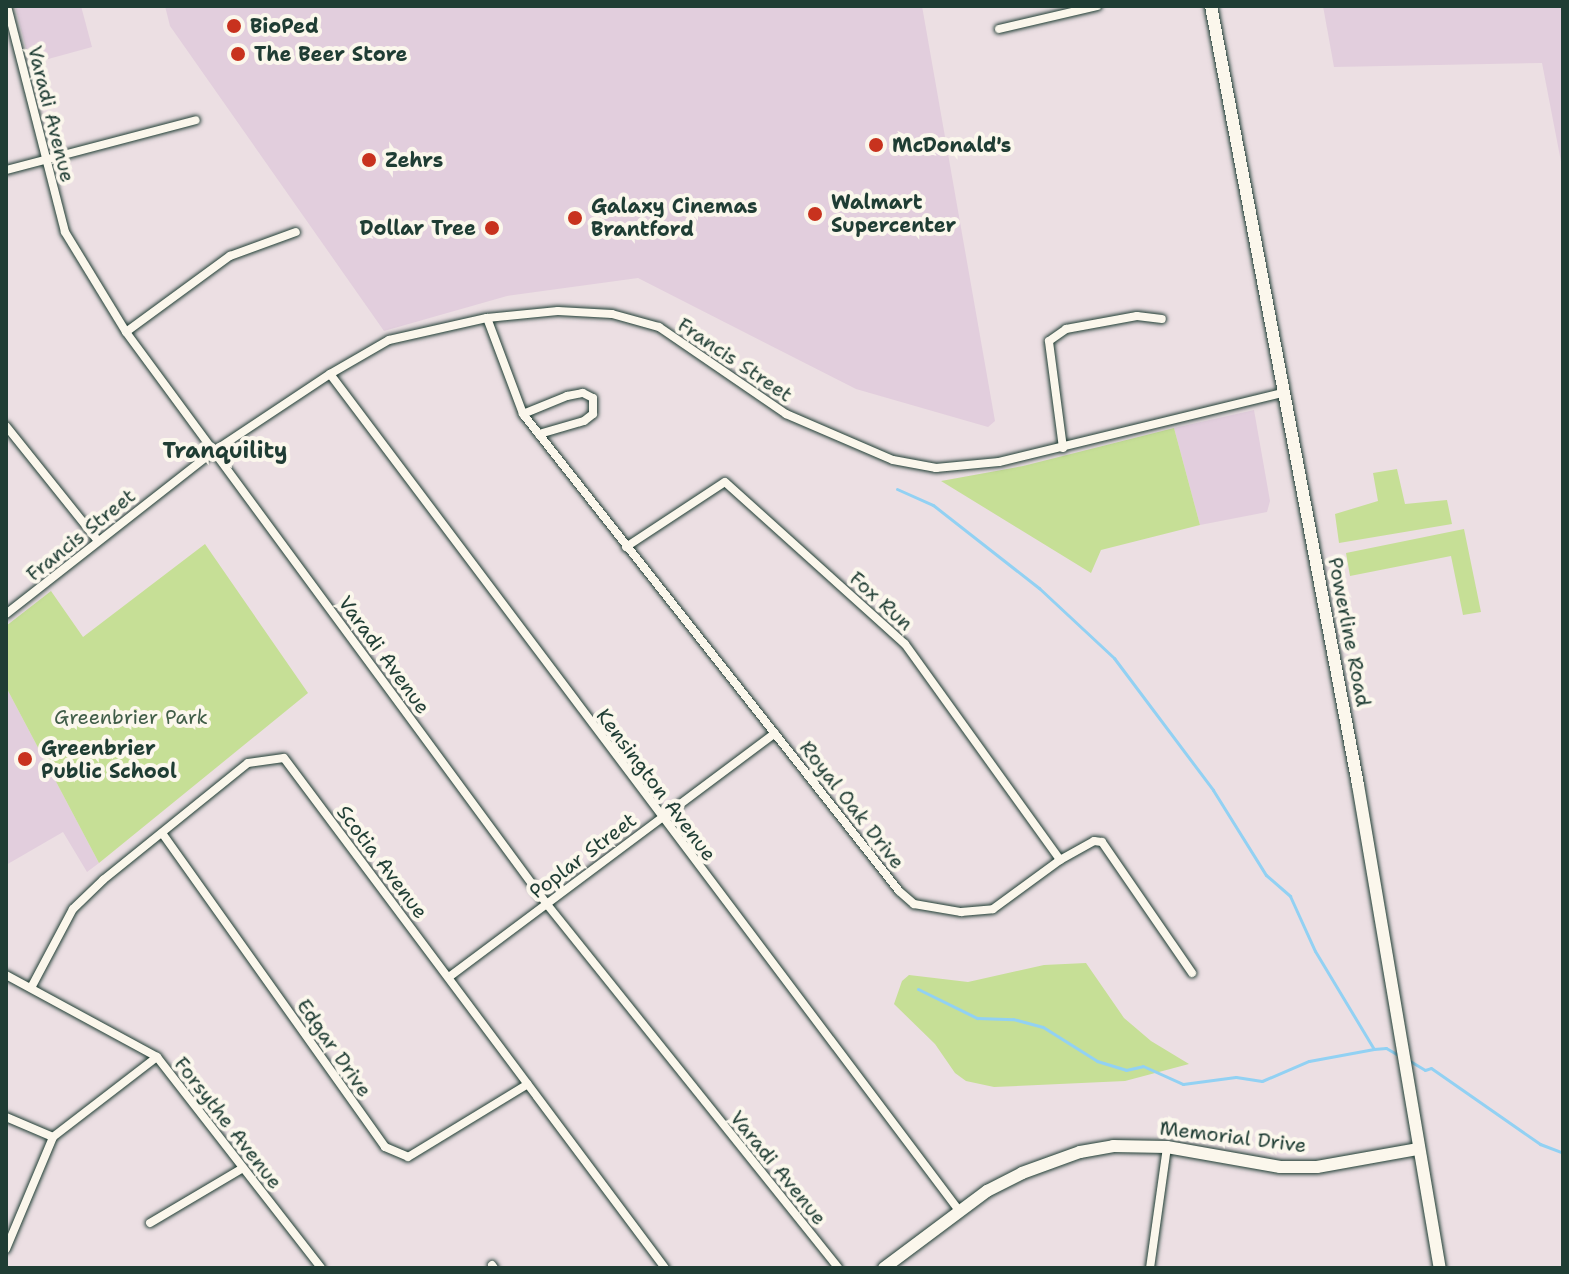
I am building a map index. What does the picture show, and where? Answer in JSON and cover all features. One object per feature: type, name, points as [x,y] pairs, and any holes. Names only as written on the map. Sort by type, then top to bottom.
[{"type":"main road","name":"Powerline Road","points":[[1211,6],[1358,785],[1440,1268]]},
{"type":"main road","name":"Memorial Drive","points":[[884,1268],[987,1191],[1022,1173],[1080,1152],[1113,1146],[1167,1147],[1280,1167],[1317,1167],[1418,1149]]},
{"type":"street","name":"Varadi Avenue","points":[[7,6],[65,232],[126,332],[546,903],[838,1268]]},
{"type":"street","points":[[999,29],[1097,6]]},
{"type":"street","points":[[6,170],[196,120]]},
{"type":"street","points":[[126,332],[230,256],[296,232]]},
{"type":"street","name":"Francis Street","points":[[6,614],[214,451],[330,374],[389,340],[487,318],[558,311],[612,314],[659,327],[786,414],[893,460],[936,468],[999,462],[1283,393]]},
{"type":"street","points":[[1063,448],[1049,341],[1066,329],[1137,316],[1162,319]]},
{"type":"street","name":"Royal Oak Drive","points":[[487,318],[523,414],[899,891],[914,904],[961,912],[993,909],[1060,860],[1094,841],[1102,842],[1192,973]]},
{"type":"street","name":"Kensington Avenue","points":[[330,374],[960,1212]]},
{"type":"street","points":[[523,414],[567,396],[583,393],[593,398],[593,414],[584,421],[539,434]]},
{"type":"street","points":[[6,426],[98,541]]},
{"type":"street","name":"Fox Run","points":[[626,547],[725,482],[905,644],[1060,860]]},
{"type":"street","name":"Poplar Street","points":[[449,977],[775,733]]},
{"type":"street","name":"Scotia Avenue","points":[[32,986],[73,909],[248,763],[284,758],[663,1268]]},
{"type":"street","name":"Edgar Drive","points":[[162,833],[385,1147],[408,1157],[528,1084]]},
{"type":"street","name":"Forsythe Avenue","points":[[6,975],[32,986],[157,1057],[321,1268]]},
{"type":"street","points":[[6,1249],[53,1137],[157,1057]]},
{"type":"street","points":[[6,1117],[53,1137]]},
{"type":"street","points":[[1150,1268],[1167,1147]]},
{"type":"street","points":[[150,1223],[243,1168]]},
{"type":"shaded area","points":[[15,6],[81,6],[92,47],[30,64]]},
{"type":"shaded area","points":[[165,6],[922,6],[995,421],[988,427],[856,389],[638,278],[507,296],[384,331],[170,26]]},
{"type":"shaded area","points":[[1323,6],[1563,6],[1563,172],[1542,63],[1334,67]]},
{"type":"shaded area","points":[[1254,410],[1270,501],[1267,512],[1200,525],[1174,428]]},
{"type":"shaded area","name":"Greenbrier Public School","points":[[6,687],[99,863],[87,872],[63,832],[6,865]]},
{"type":"green space","points":[[1174,428],[1200,525],[1101,550],[1091,573],[941,481],[1023,466]]},
{"type":"green space","points":[[1397,469],[1405,504],[1447,500],[1452,524],[1339,543],[1335,514],[1378,501],[1373,473]]},
{"type":"green space","points":[[1464,529],[1481,612],[1463,615],[1451,556],[1350,576],[1346,553]]},
{"type":"green space","name":"Greenbrier Park","points":[[205,544],[308,693],[99,863],[6,687],[6,626],[51,591],[83,637]]},
{"type":"green space","points":[[1086,963],[1124,1018],[1151,1041],[1189,1064],[1125,1081],[994,1087],[966,1081],[955,1073],[935,1044],[894,1004],[902,981],[909,975],[968,982],[1044,965]]},
{"type":"waterway","points":[[897,489],[933,505],[1039,588],[1114,658],[1213,790],[1266,875],[1290,896],[1315,951],[1374,1049]]},
{"type":"waterway","points":[[918,989],[977,1018],[1013,1019],[1043,1027],[1097,1061],[1126,1070],[1143,1066],[1183,1084],[1236,1077],[1262,1081],[1309,1061],[1374,1049],[1386,1048],[1400,1056]]},
{"type":"waterway","points":[[1410,1061],[1425,1070],[1431,1068],[1540,1144],[1563,1153]]},
{"type":"place","name":"BioPed","points":[[234,26]]},
{"type":"place","name":"The Beer Store","points":[[238,54]]},
{"type":"place","name":"McDonald's","points":[[876,145]]},
{"type":"place","name":"Zehrs","points":[[369,160]]},
{"type":"place","name":"Walmart Supercenter","points":[[815,214]]},
{"type":"place","name":"Galaxy Cinemas Brantford","points":[[575,218]]},
{"type":"place","name":"Dollar Tree","points":[[492,228]]},
{"type":"place","name":"Greenbrier Public School","points":[[25,759]]},
{"type":"district","name":"Tranquility","points":[[225,451]]}]
